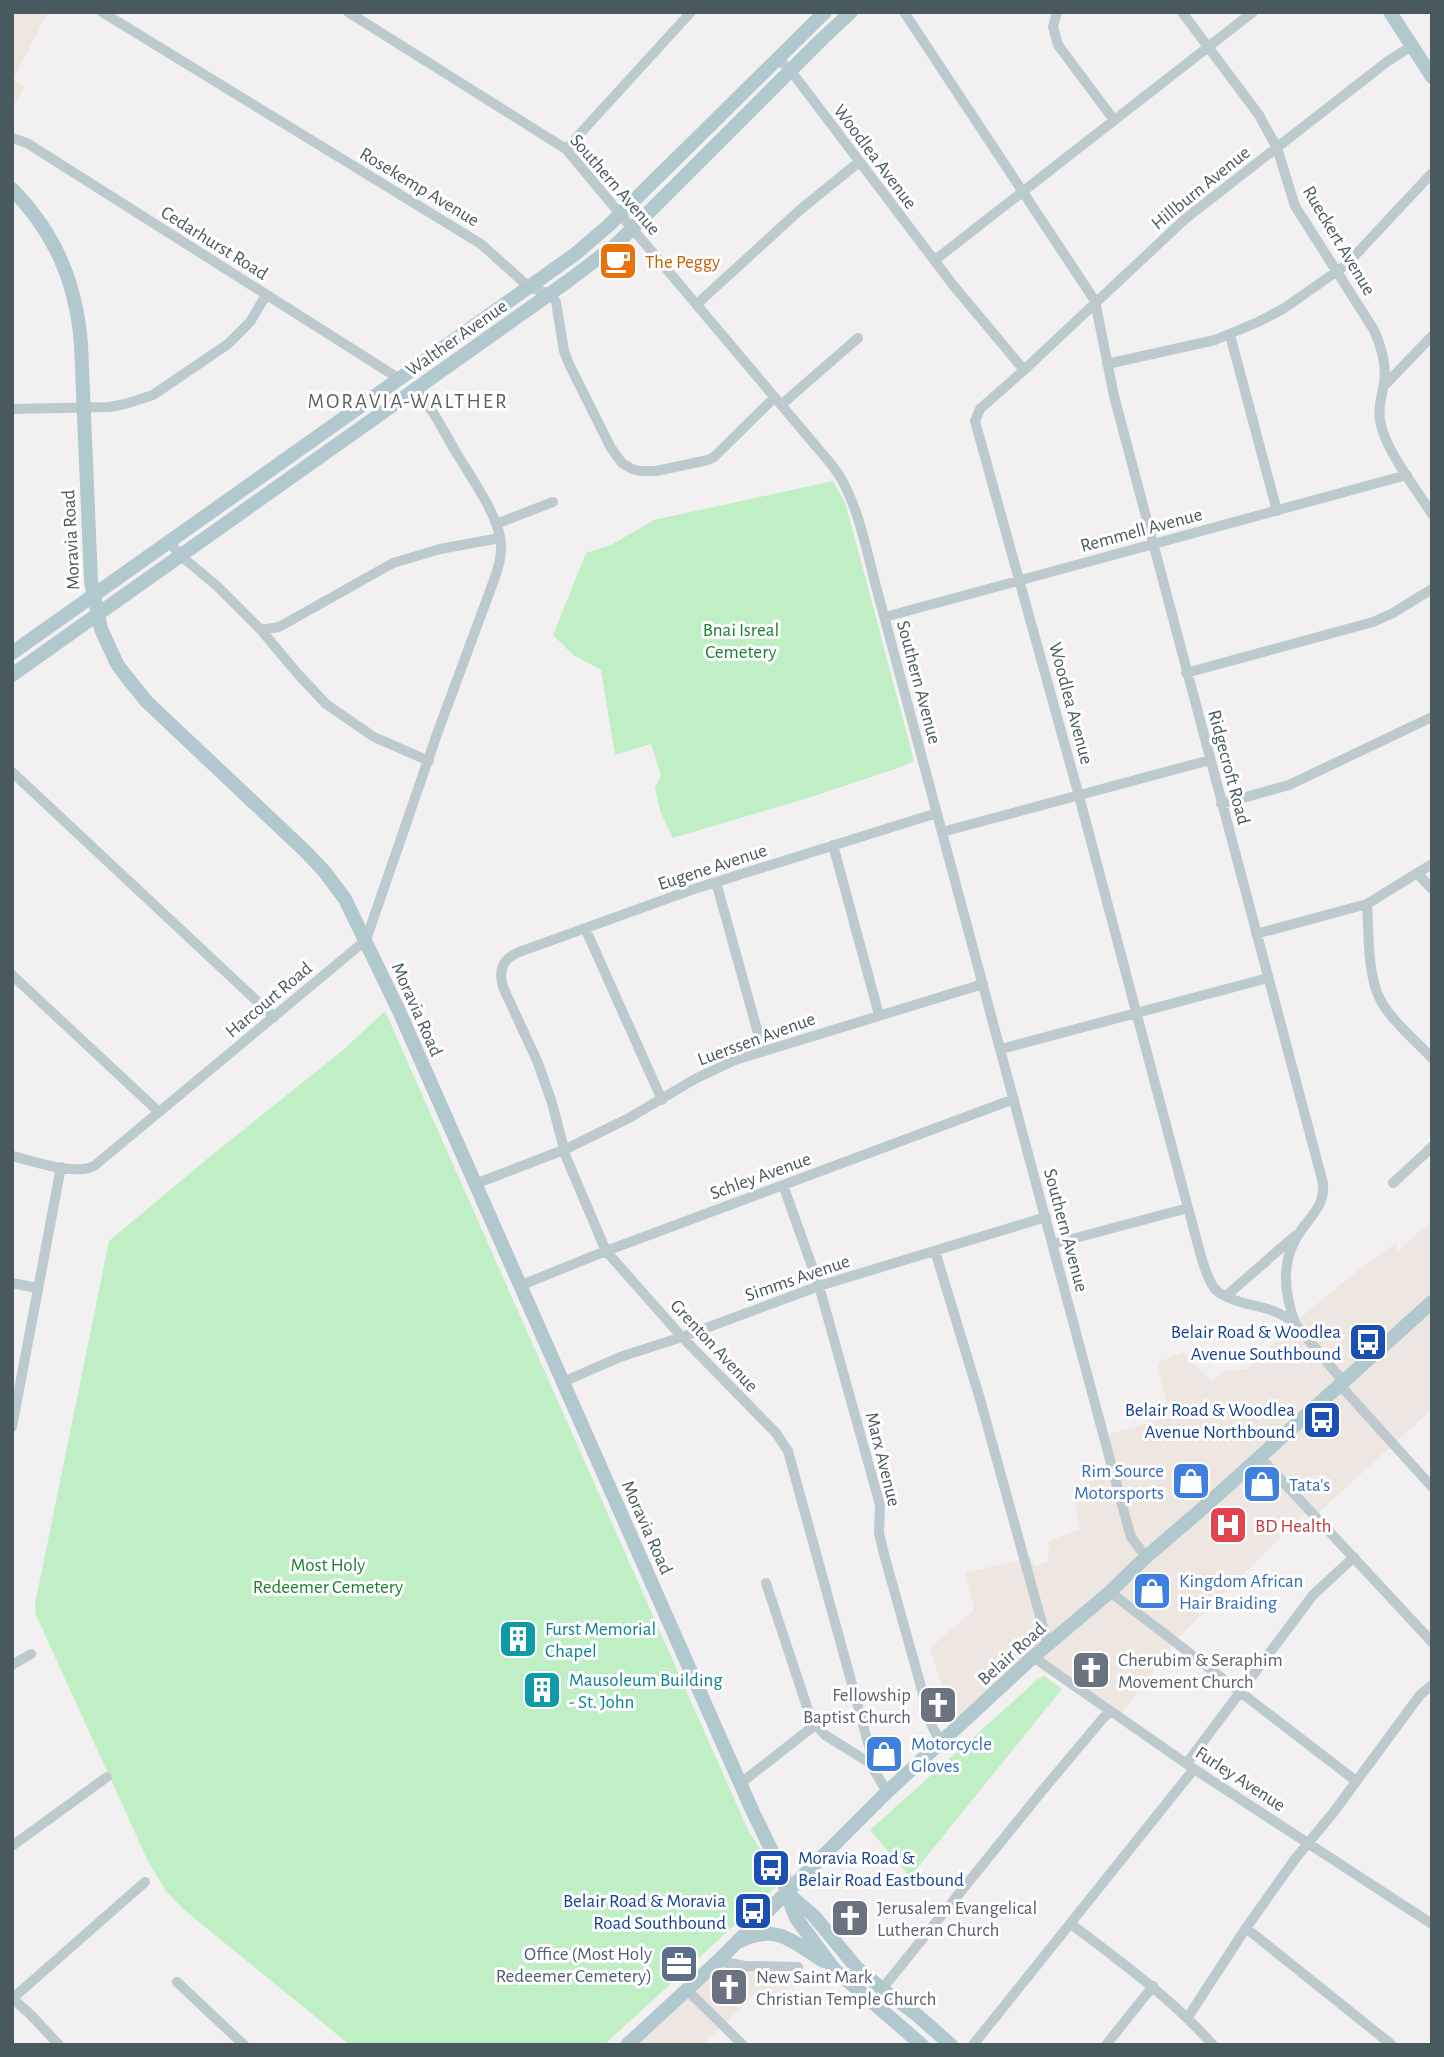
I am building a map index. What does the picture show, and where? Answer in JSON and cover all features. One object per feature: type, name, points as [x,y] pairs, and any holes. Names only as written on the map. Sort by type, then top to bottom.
[{"type":"main road","name":"Walther Avenue","points":[[12,653],[574,255],[620,214],[825,12]]},
{"type":"main road","name":"Walther Avenue","points":[[12,676],[614,247],[851,12]]},
{"type":"main road","points":[[1390,12],[1432,77]]},
{"type":"main road","name":"Moravia Road","points":[[12,189],[49,234],[66,270],[80,325],[92,596],[107,645],[117,664],[140,694],[324,871],[345,900],[366,940],[784,1877],[786,1892],[796,1918],[834,1969],[922,2045]]},
{"type":"main road","points":[[398,378],[415,390]]},
{"type":"main road","name":"Belair Road","points":[[627,2045],[718,1961],[887,1792],[940,1743],[1432,1302]]},
{"type":"main road","points":[[786,1892],[814,1916],[856,1967],[951,2045]]},
{"type":"main road","points":[[736,1943],[753,1935],[777,1934],[789,1937],[834,1969]]},
{"type":"street","name":"Rosekemp Avenue","points":[[102,12],[481,244],[530,287],[550,294]]},
{"type":"street","name":"Southern Avenue","points":[[348,12],[566,149],[835,469],[845,487],[856,515],[885,617],[1131,1537],[1146,1557]]},
{"type":"street","points":[[566,149],[691,12]]},
{"type":"street","points":[[904,12],[1095,301]]},
{"type":"street","points":[[1057,12],[1053,27],[1058,45],[1114,120]]},
{"type":"street","name":"Rueckert Avenue","points":[[1182,12],[1271,135],[1295,205],[1379,341],[1384,362],[1380,423],[1387,441],[1432,514]]},
{"type":"street","points":[[935,260],[1253,12]]},
{"type":"street","name":"Hillburn Avenue","points":[[1024,370],[1185,219],[1388,61],[1412,46]]},
{"type":"street","name":"Woodlea Avenue","points":[[778,59],[790,71],[975,313],[1024,370],[980,409],[975,421],[1079,796],[1188,1208],[1209,1280],[1216,1290],[1226,1296]]},
{"type":"street","name":"Cedarhurst Road","points":[[12,138],[27,143],[398,378]]},
{"type":"street","points":[[697,304],[801,209],[859,162]]},
{"type":"street","points":[[1107,364],[1230,335],[1283,309],[1337,272],[1432,173]]},
{"type":"street","points":[[550,294],[556,302],[564,351],[569,364],[611,448],[627,466],[640,471],[656,471],[714,457],[859,338]]},
{"type":"street","points":[[12,409],[125,404],[153,395],[240,334],[266,295]]},
{"type":"street","name":"Ridgecroft Road","points":[[1095,301],[1107,364],[1152,544],[1323,1183],[1320,1207],[1298,1233],[1226,1296]]},
{"type":"street","points":[[1230,335],[1277,510]]},
{"type":"street","points":[[1384,386],[1432,336]]},
{"type":"street","points":[[366,940],[501,556],[496,524],[481,494],[444,431],[415,390]]},
{"type":"street","name":"Remmell Avenue","points":[[885,617],[1407,475]]},
{"type":"street","points":[[496,524],[553,502]]},
{"type":"street","points":[[261,630],[279,627],[393,563],[428,552],[500,538]]},
{"type":"street","points":[[169,542],[261,630],[314,691],[340,715],[374,737],[429,761]]},
{"type":"street","points":[[1186,673],[1373,622],[1432,589]]},
{"type":"street","points":[[1222,804],[1289,785],[1432,717]]},
{"type":"street","points":[[942,832],[1210,760]]},
{"type":"street","points":[[12,772],[274,1017]]},
{"type":"street","name":"Eugene Avenue","points":[[502,964],[509,956],[519,952],[716,882],[937,813]]},
{"type":"street","points":[[832,845],[879,1016]]},
{"type":"street","points":[[1256,934],[1367,904],[1432,864]]},
{"type":"street","points":[[1417,873],[1432,889]]},
{"type":"street","points":[[716,882],[763,1051]]},
{"type":"street","points":[[1367,904],[1377,992],[1384,1006],[1432,1058]]},
{"type":"street","points":[[586,928],[662,1100]]},
{"type":"street","name":"Harcourt Road","points":[[12,1156],[80,1170],[94,1166],[366,940]]},
{"type":"street","name":"Grenton Avenue","points":[[502,964],[503,986],[538,1063],[566,1149],[566,1157],[606,1251],[682,1337],[776,1433],[788,1451],[870,1750],[870,1763]]},
{"type":"street","points":[[12,975],[159,1112]]},
{"type":"street","points":[[1001,1049],[1268,978]]},
{"type":"street","name":"Luerssen Avenue","points":[[475,1184],[566,1149],[662,1100],[716,1068],[982,984]]},
{"type":"street","name":"Schley Avenue","points":[[519,1286],[1014,1099]]},
{"type":"street","points":[[1393,1183],[1432,1147]]},
{"type":"street","points":[[12,1427],[61,1167]]},
{"type":"street","name":"Marx Avenue","points":[[783,1185],[820,1286],[878,1496],[879,1533],[884,1554],[932,1726],[940,1743]]},
{"type":"street","points":[[1053,1244],[1188,1208]]},
{"type":"street","name":"Simms Avenue","points":[[563,1382],[620,1357],[820,1286],[1046,1217]]},
{"type":"street","name":"Ridgecroft Road","points":[[1294,1323],[1288,1305],[1285,1278],[1287,1260],[1298,1233]]},
{"type":"street","points":[[935,1251],[980,1399],[1048,1645]]},
{"type":"street","points":[[12,1283],[37,1288]]},
{"type":"street","points":[[1226,1296],[1272,1309],[1294,1323],[1432,1487]]},
{"type":"street","points":[[1259,1456],[1432,1642]]},
{"type":"street","points":[[973,2045],[1071,1924],[1191,1766],[1313,1595],[1354,1557]]},
{"type":"street","points":[[766,1583],[806,1707],[815,1725],[825,1735],[870,1763],[887,1792]]},
{"type":"street","points":[[1110,1592],[1356,1781]]},
{"type":"street","points":[[12,1665],[32,1654]]},
{"type":"street","name":"Furley Avenue","points":[[1034,1657],[1191,1766],[1430,1920]]},
{"type":"street","points":[[1188,2017],[1246,1928],[1420,1695],[1432,1685]]},
{"type":"street","points":[[882,1989],[1042,1791],[1111,1712]]},
{"type":"street","points":[[740,1783],[815,1725]]},
{"type":"street","points":[[12,1846],[107,1777]]},
{"type":"street","points":[[59,2045],[13,1998],[145,1882]]},
{"type":"street","points":[[1071,1924],[1153,1986],[1188,2017],[1213,2045]]},
{"type":"street","points":[[1246,1928],[1392,2045]]},
{"type":"street","points":[[718,1961],[745,1966],[798,1967]]},
{"type":"street","points":[[177,1982],[244,2045]]},
{"type":"street","points":[[1105,2045],[1153,1986]]},
{"type":"street","points":[[686,1989],[743,2045]]},
{"type":"shaded area","points":[[12,12],[48,12],[13,79],[25,87],[12,107]]},
{"type":"shaded area","points":[[1432,1220],[1432,1409],[1316,1515],[1310,1509],[1178,1638],[1119,1717],[1033,1657],[961,1725],[951,1716],[930,1648],[974,1610],[965,1573],[1031,1557],[1035,1567],[1048,1561],[1049,1541],[1080,1529],[1071,1487],[1115,1475],[1105,1435],[1170,1417],[1157,1363],[1183,1352],[1211,1381],[1224,1371],[1247,1369],[1301,1317],[1366,1264],[1396,1243],[1398,1251]]},
{"type":"shaded area","points":[[721,1961],[805,1968],[774,2006],[757,1992],[702,2045],[627,2045]]},
{"type":"green space","name":"Bnai Isreal Cemetery","points":[[833,481],[845,503],[850,520],[914,761],[811,797],[673,838],[660,811],[655,788],[661,775],[651,744],[615,755],[601,670],[573,655],[553,635],[586,553],[611,545],[654,520]]},
{"type":"green space","name":"Most Holy Redeemer Cemetery","points":[[385,1011],[748,1830],[763,1854],[777,1886],[604,2045],[350,2045],[183,1909],[165,1890],[147,1859],[36,1615],[35,1604],[109,1241],[343,1050]]},
{"type":"green space","points":[[1044,1676],[1062,1689],[910,1877],[870,1830]]},
{"type":"place","name":"The Peggy","points":[[618,261]]},
{"type":"place","name":"Belair Road & Woodlea Avenue Southbound","points":[[1368,1342]]},
{"type":"place","name":"Belair Road & Woodlea Avenue Northbound","points":[[1322,1420]]},
{"type":"place","name":"Rim Source Motorsports","points":[[1191,1481]]},
{"type":"place","name":"Tata's","points":[[1262,1484]]},
{"type":"place","name":"BD Health","points":[[1228,1525]]},
{"type":"place","name":"Kingdom African Hair Braiding","points":[[1152,1591]]},
{"type":"place","name":"Furst Memorial Chapel","points":[[518,1639]]},
{"type":"place","name":"Cherubim & Seraphim Movement Church","points":[[1091,1670]]},
{"type":"place","name":"Mausoleum Building - St. John","points":[[542,1690]]},
{"type":"place","name":"Fellowship Baptist Church","points":[[938,1705]]},
{"type":"place","name":"Motorcycle Gloves","points":[[884,1754]]},
{"type":"place","name":"Moravia Road & Belair Road Eastbound","points":[[771,1868]]},
{"type":"place","name":"Belair Road & Moravia Road Southbound","points":[[753,1911]]},
{"type":"place","name":"Jerusalem Evangelical Lutheran Church","points":[[850,1918]]},
{"type":"place","name":"Office (Most Holy Redeemer Cemetery)","points":[[679,1964]]},
{"type":"place","name":"New Saint Mark Christian Temple Church","points":[[729,1987]]},
{"type":"district","name":"MORAVIA-WALTHER","points":[[408,401]]}]
